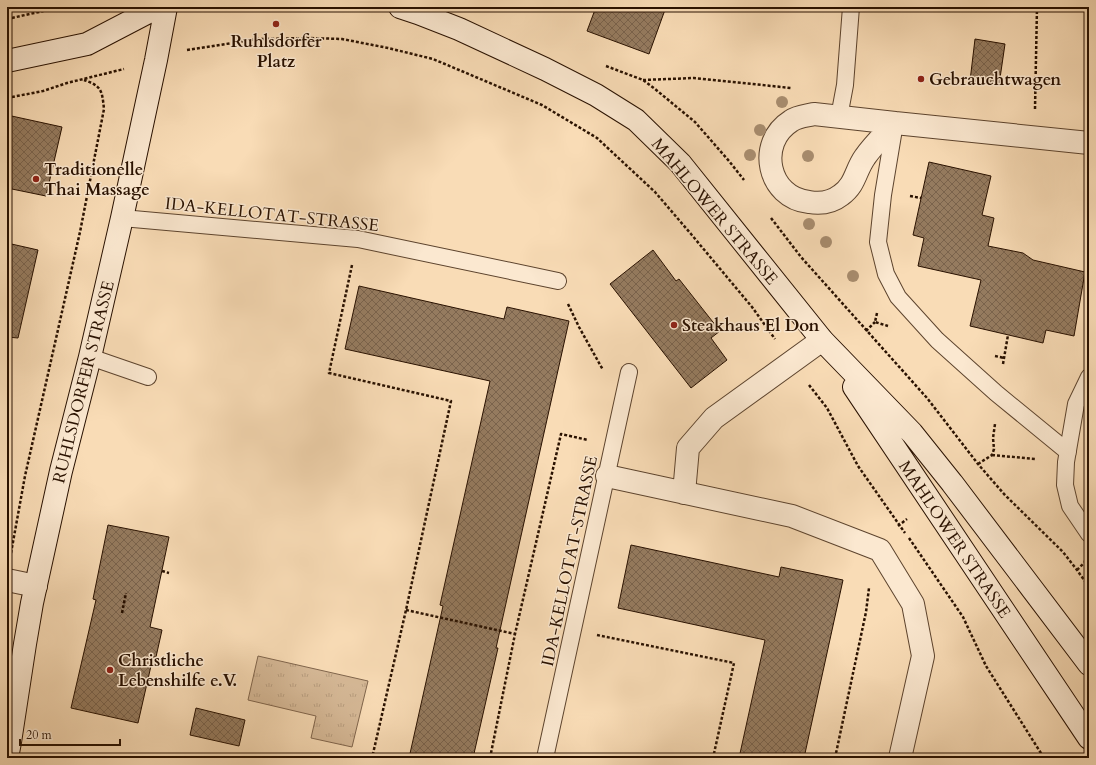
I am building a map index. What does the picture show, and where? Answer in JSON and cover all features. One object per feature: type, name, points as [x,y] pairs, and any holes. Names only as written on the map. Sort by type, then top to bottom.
[{"type":"main road","points":[[7,61],[87,44],[158,7]]},
{"type":"main road","name":"RUHLSDORFER STRASSE","points":[[7,758],[25,644],[36,586],[61,471],[90,357],[122,218],[166,7]]},
{"type":"main road","name":"MAHLOWER STRASSE","points":[[400,7],[459,29],[545,69],[596,95],[636,120],[680,163],[822,340],[1089,738]]},
{"type":"main road","points":[[895,124],[881,137],[865,157],[858,169],[855,179],[849,188],[840,196],[830,200],[816,203],[802,202],[793,198],[784,192],[772,173],[770,162],[775,138],[784,126],[791,121],[799,117],[814,114],[895,124],[1089,143]]},
{"type":"main road","points":[[684,493],[688,448],[714,418],[822,340]]},
{"type":"main road","name":"MAHLOWER STRASSE","points":[[822,340],[912,433],[952,483],[1089,664]]},
{"type":"main road","points":[[607,476],[792,516],[880,550],[913,604],[923,656],[900,758]]},
{"type":"main road","points":[[7,580],[36,586]]},
{"type":"lane","points":[[838,117],[845,85],[851,7]]},
{"type":"lane","points":[[895,124],[883,195],[878,242],[886,274],[898,297],[937,340],[996,393],[1068,452]]},
{"type":"lane","name":"IDA-KELLOTAT-STRASSE","points":[[122,218],[358,239],[558,281]]},
{"type":"lane","points":[[90,357],[148,377]]},
{"type":"lane","name":"IDA-KELLOTAT-STRASSE","points":[[545,758],[629,372]]},
{"type":"lane","points":[[1089,377],[1076,404],[1066,462],[1065,485],[1070,506],[1089,534]]},
{"type":"path","points":[[7,19],[59,7]]},
{"type":"path","points":[[1034,138],[1037,7]]},
{"type":"path","points":[[203,48],[258,39],[342,39],[434,59],[542,105],[597,138],[655,192],[752,308],[778,343]]},
{"type":"path","points":[[606,66],[643,80],[695,122],[729,161],[743,180]]},
{"type":"path","points":[[643,80],[694,78],[793,88]]},
{"type":"path","points":[[7,98],[43,91],[67,83],[83,80],[95,84],[102,94],[104,109],[80,232],[25,476],[10,558]]},
{"type":"path","points":[[908,196],[921,198]]},
{"type":"path","points":[[767,212],[801,257],[927,398],[978,464],[1004,494],[1063,552],[1078,570],[1089,587]]},
{"type":"path","points":[[358,239],[329,373],[451,400],[406,610],[372,758]]},
{"type":"path","points":[[558,281],[579,327],[622,406]]},
{"type":"path","points":[[866,331],[875,322]]},
{"type":"path","points":[[490,758],[515,634],[561,434],[614,445]]},
{"type":"path","points":[[835,758],[866,612],[869,584],[880,550]]},
{"type":"path","points":[[162,571],[169,573]]},
{"type":"path","points":[[122,613],[126,593]]},
{"type":"path","points":[[406,610],[515,634]]},
{"type":"path","points":[[573,630],[734,663],[714,758]]},
{"type":"path","points":[[940,758],[940,755],[955,758]]},
{"type":"green space","points":[[258,656],[368,681],[352,747],[311,738],[316,716],[248,700]]},
{"type":"building","points":[[596,7],[666,7],[649,54],[587,31]]},
{"type":"building","points":[[975,39],[1005,44],[999,85],[970,81]]},
{"type":"building","points":[[7,115],[62,127],[46,196],[7,188]]},
{"type":"building","points":[[929,162],[991,176],[982,215],[994,218],[988,246],[1023,253],[1033,260],[1085,272],[1074,336],[1046,330],[1043,343],[970,326],[981,280],[918,266],[924,238],[913,235]]},
{"type":"building","points":[[7,243],[38,250],[18,338],[7,337]]},
{"type":"building","name":"Steakhaus El Don","points":[[653,250],[676,281],[679,279],[720,331],[711,338],[727,360],[691,388],[610,284]]},
{"type":"building","points":[[359,286],[504,319],[507,307],[569,321],[473,758],[409,758],[443,606],[440,605],[490,381],[345,349]]},
{"type":"building","points":[[108,525],[169,537],[150,627],[162,630],[156,657],[153,657],[138,723],[71,708],[96,600],[93,599]]},
{"type":"building","points":[[631,545],[779,577],[781,567],[843,580],[804,758],[739,758],[765,640],[618,608]]},
{"type":"building","points":[[196,708],[245,720],[239,746],[190,735]]},
{"type":"place","name":"Ruhlsdorfer Platz","points":[[276,24]]},
{"type":"place","name":"Gebrauchtwagen","points":[[921,79]]},
{"type":"place","name":"Traditionelle Thai Massage","points":[[36,179]]},
{"type":"place","name":"Steakhaus El Don","points":[[674,325]]},
{"type":"place","name":"Christliche Lebenshilfe e.V.","points":[[110,670]]}]
